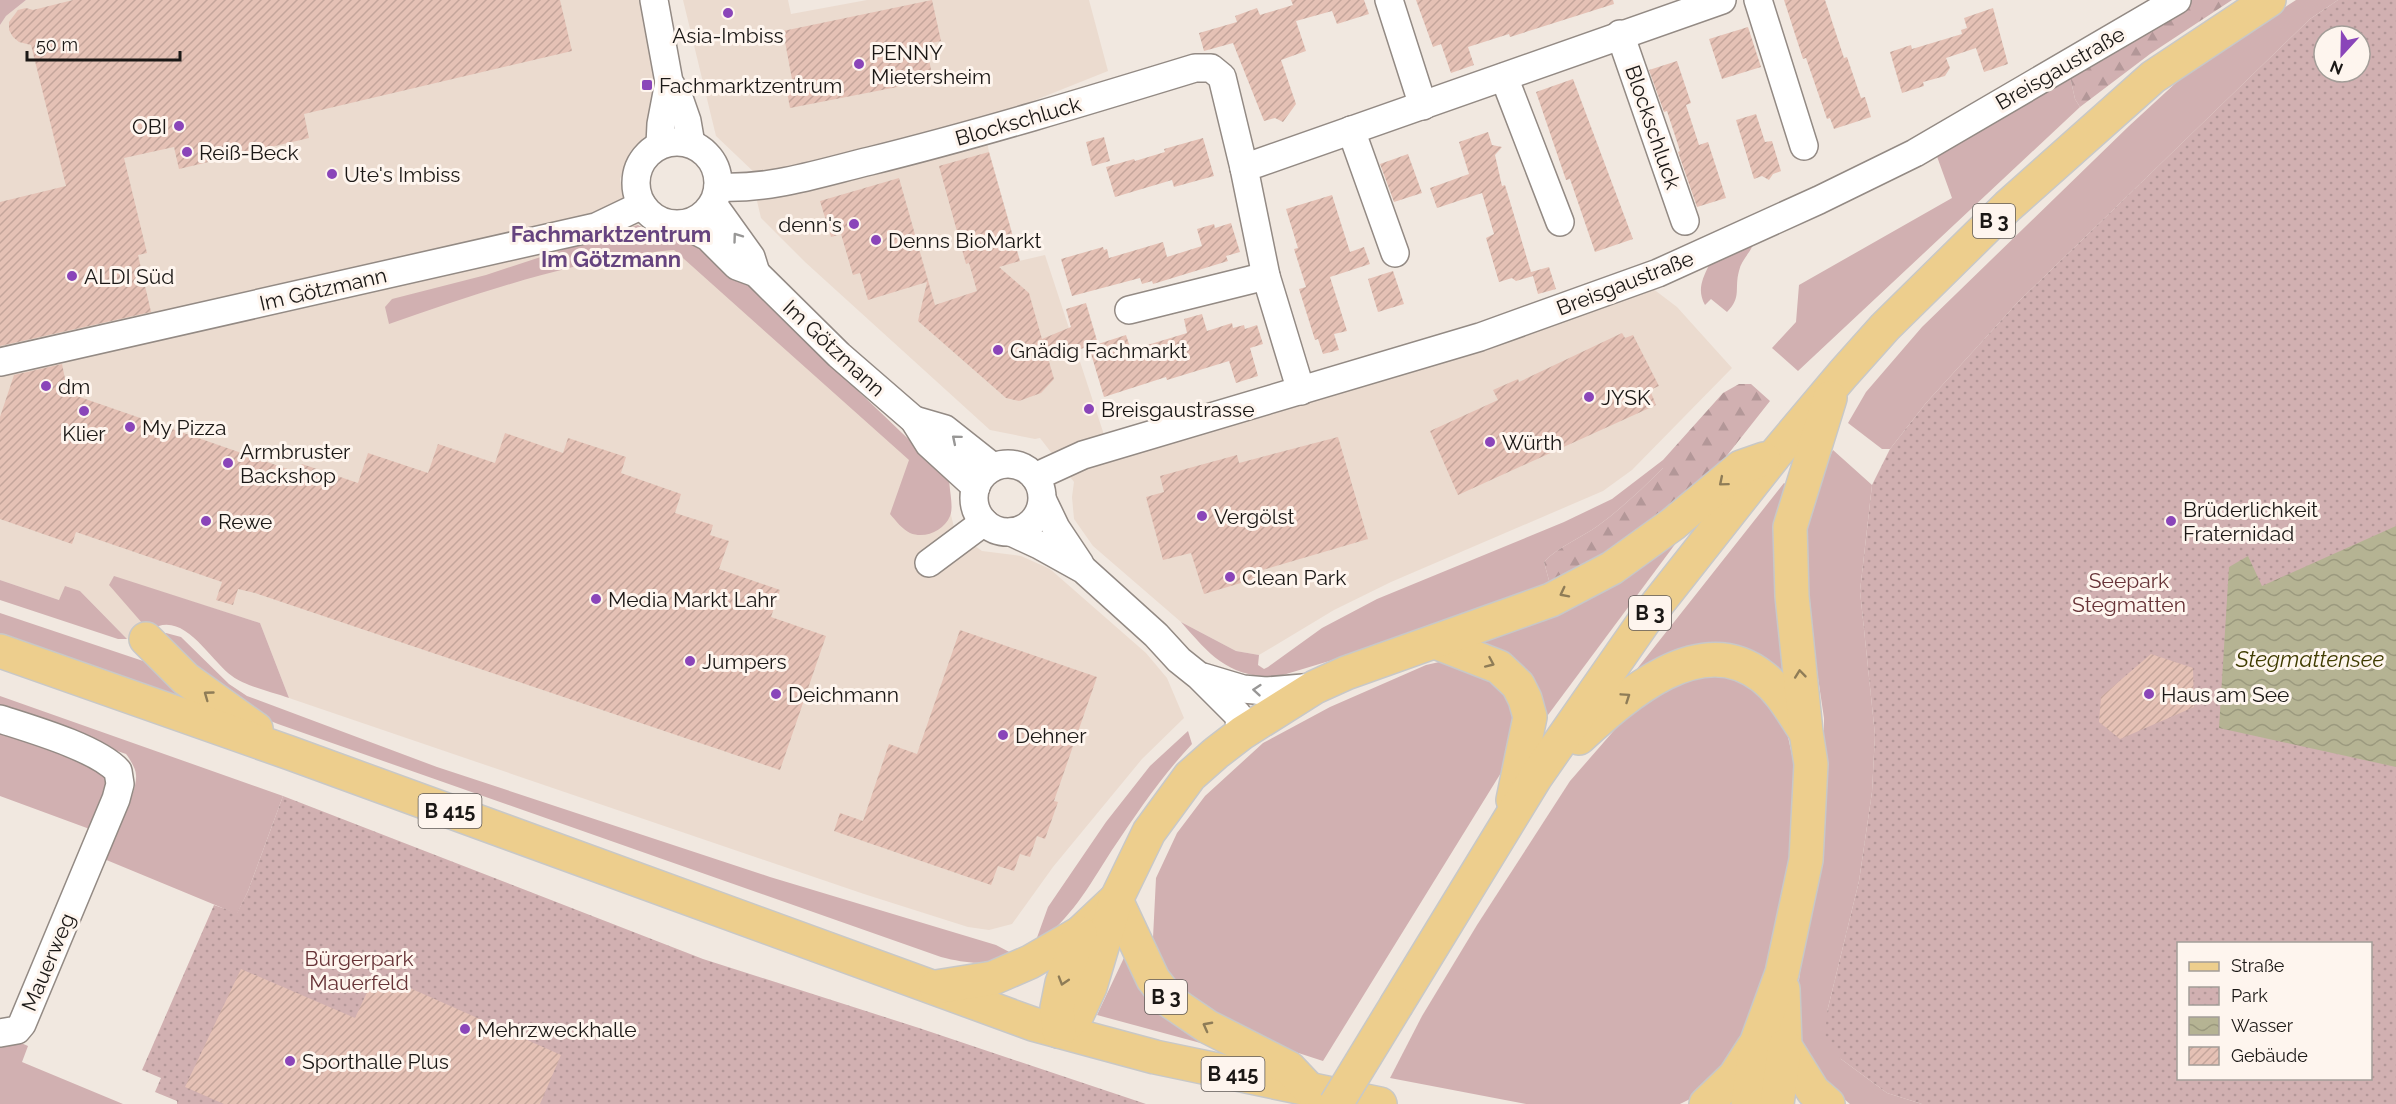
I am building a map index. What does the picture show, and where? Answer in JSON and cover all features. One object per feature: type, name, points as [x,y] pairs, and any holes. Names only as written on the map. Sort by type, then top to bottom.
[{"type":"main road","name":"B 3","points":[[1116,900],[1153,979],[1170,1001],[1208,1027],[1289,1068],[1324,1097],[1397,1004],[1535,778],[1647,617],[1779,450],[1839,379],[1884,327],[2008,206],[2153,76],[2269,0]]},
{"type":"main road","name":"B 3","points":[[1748,1104],[1770,1045],[1782,973],[1806,860],[1811,764],[1792,596],[1790,527],[1839,379]]},
{"type":"main road","points":[[1059,1031],[1077,1015],[1090,987],[1116,900],[1149,832],[1190,776],[1242,733],[1315,687],[1346,673],[1551,600],[1612,568],[1673,524],[1741,467],[1779,450]]},
{"type":"main road","points":[[146,639],[186,680],[290,753]]},
{"type":"main road","name":"B 3","points":[[1435,642],[1499,667],[1518,685],[1525,699],[1530,717],[1509,819]]},
{"type":"main road","name":"B 415","points":[[0,651],[290,753],[931,988],[1059,1031],[1155,1057],[1324,1097],[1380,1104]]},
{"type":"main road","name":"B 3","points":[[1535,778],[1619,701],[1657,676],[1695,662],[1732,661],[1762,676],[1780,693],[1806,732]]},
{"type":"main road","points":[[931,988],[993,978],[1030,963],[1080,933],[1116,900]]},
{"type":"main road","points":[[1059,1031],[1057,1008],[1062,982],[1080,933]]},
{"type":"main road","name":"B 3","points":[[1706,1104],[1770,1045]]},
{"type":"main road","name":"B 3","points":[[1770,1045],[1778,1104]]},
{"type":"main road","points":[[1770,1045],[1828,1104]]},
{"type":"street","points":[[642,205],[637,194],[637,171],[642,160],[660,145],[670,142],[692,144],[687,121],[669,82],[654,0]]},
{"type":"street","points":[[1389,0],[1422,106]]},
{"type":"street","points":[[1244,168],[1722,0]]},
{"type":"street","points":[[1758,0],[1804,146]]},
{"type":"street","name":"Breisgaustraße","points":[[1039,489],[1083,455],[1479,337],[1668,268],[1819,200],[1915,153],[2177,0]]},
{"type":"street","name":"Blockschluck","points":[[1620,34],[1685,220]]},
{"type":"street","name":"Blockschluck","points":[[716,195],[774,184],[985,132],[1194,68],[1211,68],[1222,77],[1244,168],[1266,276],[1301,391]]},
{"type":"street","points":[[1504,77],[1560,222]]},
{"type":"street","points":[[660,145],[661,124],[669,82]]},
{"type":"street","points":[[1351,130],[1395,253]]},
{"type":"street","name":"Im Götzmann","points":[[692,144],[712,161],[717,174],[716,195],[752,257],[756,273]]},
{"type":"street","points":[[683,224],[705,213],[716,195]]},
{"type":"street","name":"Im Götzmann","points":[[0,362],[596,227],[642,205],[660,220],[671,224],[683,224],[708,237],[737,266],[756,273],[839,355],[914,420],[929,444],[976,487]]},
{"type":"street","points":[[1129,310],[1266,276]]},
{"type":"street","name":"Im Götzmann","points":[[914,420],[945,429],[993,467]]},
{"type":"street","points":[[1084,570],[1056,528],[1039,489],[1027,469],[1005,464],[993,467],[980,479],[976,487],[975,506],[984,522],[992,528],[1011,532],[1039,545],[1084,570],[1156,635],[1238,715],[1242,733]]},
{"type":"street","points":[[1011,532],[1029,526],[1036,519],[1039,489]]},
{"type":"street","points":[[929,563],[984,522]]},
{"type":"street","points":[[1189,668],[1242,689],[1266,691],[1315,687]]},
{"type":"street","name":"Mauerweg","points":[[0,719],[66,742],[108,763],[118,771],[120,784],[116,799],[22,1024],[18,1030],[0,1033]]},
{"type":"shaded area","points":[[26,0],[643,0],[659,104],[654,127],[630,152],[620,179],[625,206],[638,225],[653,234],[675,239],[695,235],[949,478],[951,515],[954,527],[961,536],[982,551],[1021,556],[1050,569],[1146,653],[1167,678],[1184,718],[1142,759],[1053,867],[1012,924],[989,930],[968,927],[864,894],[289,698],[260,623],[114,577],[110,585],[149,631],[127,639],[80,591],[59,600],[0,580],[0,25],[6,16]]},
{"type":"shaded area","points":[[683,0],[788,0],[791,14],[867,0],[1089,0],[1108,71],[983,121],[989,152],[1019,261],[1045,255],[1109,450],[1652,288],[1677,307],[1732,368],[1632,470],[1603,491],[1391,582],[1334,610],[1259,655],[1236,651],[1181,622],[1093,546],[1074,519],[1072,497],[1074,482],[1040,438],[990,430],[805,262],[761,218],[757,201],[757,175],[716,136]]},
{"type":"green space","points":[[0,0],[26,0],[6,16],[0,25]]},
{"type":"green space","points":[[2191,0],[2232,0],[2150,54],[2080,107],[2075,99],[2069,72]]},
{"type":"green space","points":[[2296,0],[2338,0],[2310,19],[2018,302],[1926,403],[1890,449],[1882,449],[1848,423],[1866,392],[1922,327],[2129,126],[2191,69]]},
{"type":"green space","name":"Seepark Stegmatten","points":[[2338,0],[2396,0],[2396,1104],[1922,1104],[1887,1093],[1841,1059],[1825,1037],[1827,1012],[1859,881],[1872,792],[1875,735],[1860,591],[1872,485],[1890,449],[1926,403],[2018,302],[2310,19]]},
{"type":"green space","points":[[2069,72],[2075,99],[2080,107],[1798,371],[1772,348],[1796,322],[1799,285],[1952,198],[1935,151]]},
{"type":"green space","points":[[638,225],[652,233],[665,236],[695,235],[949,478],[951,512],[939,530],[916,535],[899,525],[890,514],[909,460],[674,250],[602,261],[530,278],[389,324],[385,307],[392,299],[486,275]]},
{"type":"green space","points":[[1753,245],[1740,267],[1736,297],[1732,307],[1727,312],[1711,299],[1705,305],[1701,290],[1709,265]]},
{"type":"green space","points":[[1739,384],[1751,384],[1770,401],[1725,458],[1669,515],[1551,588],[1544,562],[1556,551],[1599,525],[1632,498],[1663,468],[1663,460],[1723,393]]},
{"type":"green space","points":[[1833,450],[1872,485],[1860,591],[1875,735],[1872,792],[1859,881],[1827,1012],[1841,1059],[1887,1093],[1922,1104],[1850,1104],[1821,1079],[1798,1044],[1796,1003],[1824,789],[1824,718],[1806,597],[1803,543],[1810,495]]},
{"type":"green space","points":[[1663,460],[1663,468],[1624,505],[1599,525],[1556,551],[1544,562],[1551,588],[1389,643],[1273,678],[1243,672],[1220,661],[1201,645],[1181,622],[1236,651],[1259,655],[1258,665],[1264,669],[1322,628],[1377,599],[1564,522],[1612,499]]},
{"type":"green space","points":[[1784,483],[1791,488],[1793,690],[1757,661],[1629,679]]},
{"type":"green space","points":[[1671,539],[1676,543],[1542,723],[1470,640]]},
{"type":"green space","points":[[114,576],[260,623],[289,698],[237,680],[184,630],[161,625],[149,631],[109,585]]},
{"type":"green space","points":[[0,580],[59,600],[65,586],[80,591],[127,639],[118,639],[0,600]]},
{"type":"green space","points":[[0,613],[152,664],[203,708],[0,637]]},
{"type":"green space","points":[[166,633],[181,637],[229,684],[247,696],[437,767],[770,877],[996,945],[1015,955],[996,961],[978,963],[941,957],[278,724],[240,709],[157,638]]},
{"type":"green space","points":[[1448,660],[1487,676],[1497,683],[1510,698],[1515,718],[1512,755],[1323,1061],[1243,1035],[1181,991],[1168,972],[1153,938],[1156,878],[1177,833],[1205,796],[1263,743],[1330,707],[1426,665]]},
{"type":"green space","points":[[1734,673],[1775,709],[1787,732],[1795,769],[1793,836],[1780,925],[1742,1038],[1724,1067],[1694,1097],[1680,1104],[1526,1104],[1390,1078],[1422,1016],[1477,925],[1570,781],[1624,719],[1663,687],[1690,675]]},
{"type":"green space","points":[[0,696],[283,796],[248,891],[237,914],[104,859],[136,783],[134,767],[126,754],[0,710]]},
{"type":"green space","points":[[0,731],[92,764],[103,773],[110,790],[95,831],[0,796]]},
{"type":"green space","points":[[1188,731],[1192,744],[1150,796],[1069,914],[1034,946],[1048,907],[1106,822],[1150,766]]},
{"type":"green space","name":"Bürgerpark Mauerfeld","points":[[283,796],[703,959],[1146,1104],[177,1104],[177,1101],[155,1092],[161,1078],[142,1070],[214,905],[237,913],[248,891]]},
{"type":"green space","points":[[1130,945],[1219,1048],[1097,1015]]},
{"type":"green space","points":[[7,1037],[28,1046],[22,1062],[123,1104],[0,1104],[0,1040]]},
{"type":"water","name":"Stegmattensee","points":[[2396,526],[2396,767],[2219,728],[2229,567],[2248,556],[2262,586]]},
{"type":"building","name":"OBI","points":[[73,0],[560,0],[572,51],[304,114],[309,138],[179,169],[174,147],[124,158],[147,253],[138,255],[151,312],[0,346],[0,202],[66,186],[31,45],[19,42],[13,37],[9,30],[9,22],[18,10],[26,8],[33,10]]},
{"type":"building","name":"PENNY Mietersheim","points":[[932,0],[941,41],[926,44],[933,80],[790,108],[787,92],[794,90],[783,31]]},
{"type":"building","points":[[1291,0],[1364,0],[1369,14],[1337,24],[1332,11],[1296,21],[1306,51],[1281,60],[1296,104],[1283,122],[1275,118],[1264,121],[1233,43],[1204,51],[1199,33],[1237,22],[1235,16],[1257,8],[1260,15],[1293,5]]},
{"type":"building","points":[[1416,0],[1613,0],[1614,4],[1510,37],[1509,34],[1468,47],[1474,65],[1451,73],[1441,44],[1433,47]]},
{"type":"building","points":[[1784,0],[1825,0],[1844,58],[1847,57],[1861,98],[1865,97],[1871,117],[1834,129],[1830,118],[1827,119],[1806,58],[1803,59]]},
{"type":"building","points":[[1993,8],[2008,64],[1984,72],[1976,48],[1946,58],[1950,68],[1945,76],[1923,82],[1924,86],[1902,93],[1890,52],[1911,45],[1912,49],[1962,34],[1961,30],[1967,28],[1964,18]]},
{"type":"building","points":[[1748,27],[1761,67],[1722,79],[1709,39]]},
{"type":"building","points":[[1677,61],[1691,103],[1686,105],[1699,145],[1708,142],[1726,198],[1697,207],[1667,111],[1664,112],[1649,70]]},
{"type":"building","points":[[1573,79],[1633,239],[1595,252],[1570,179],[1566,180],[1536,92]]},
{"type":"building","points":[[1756,114],[1765,142],[1772,141],[1781,171],[1773,174],[1769,180],[1762,176],[1754,179],[1736,120]]},
{"type":"building","points":[[1488,132],[1492,145],[1502,147],[1495,155],[1502,186],[1505,185],[1531,272],[1549,267],[1556,289],[1538,294],[1533,276],[1516,281],[1512,278],[1499,282],[1486,238],[1494,234],[1482,193],[1437,208],[1430,188],[1469,174],[1459,142]]},
{"type":"building","points":[[1104,137],[1110,161],[1092,166],[1086,142]]},
{"type":"building","points":[[1203,138],[1214,176],[1174,187],[1172,180],[1115,197],[1106,167],[1134,159],[1135,161],[1165,152],[1164,149]]},
{"type":"building","points":[[989,152],[1020,261],[999,267],[1029,293],[1042,339],[1071,327],[1066,309],[1086,303],[1098,344],[1126,335],[1131,350],[1187,333],[1184,319],[1202,314],[1207,331],[1232,323],[1233,328],[1244,325],[1245,329],[1257,325],[1263,344],[1250,348],[1258,376],[1236,383],[1229,361],[1167,380],[1166,377],[1104,397],[1089,347],[1091,346],[1048,358],[1054,379],[1041,393],[1019,401],[1006,398],[918,321],[927,282],[868,300],[860,273],[853,275],[841,234],[831,237],[820,201],[899,178],[935,305],[977,291],[969,263],[966,264],[939,166]]},
{"type":"building","points":[[1408,154],[1422,193],[1394,202],[1380,164]]},
{"type":"building","points":[[1332,195],[1350,252],[1364,247],[1370,264],[1330,277],[1347,331],[1334,334],[1339,350],[1323,354],[1318,339],[1315,340],[1299,289],[1306,287],[1294,249],[1298,248],[1286,209]]},
{"type":"building","points":[[1231,223],[1240,252],[1226,256],[1228,261],[1153,284],[1152,281],[1142,284],[1140,278],[1072,296],[1061,259],[1103,247],[1104,250],[1107,249],[1109,258],[1163,242],[1167,257],[1202,246],[1197,229],[1214,224],[1215,228]]},
{"type":"building","points":[[1393,271],[1404,304],[1378,312],[1368,279]]},
{"type":"building","points":[[1622,333],[1625,338],[1633,335],[1659,386],[1650,390],[1656,405],[1458,495],[1430,431],[1498,400],[1493,390],[1518,379],[1519,382]]},
{"type":"building","points":[[62,364],[68,393],[299,473],[302,464],[358,483],[368,453],[428,473],[438,444],[495,463],[505,433],[563,453],[568,438],[626,457],[621,473],[681,494],[675,513],[713,525],[710,535],[729,541],[719,569],[780,590],[771,617],[826,636],[780,770],[255,593],[238,589],[233,605],[216,600],[222,582],[76,532],[72,544],[0,519],[0,417],[14,375]]},
{"type":"building","points":[[1338,437],[1368,539],[1259,571],[1261,577],[1204,594],[1191,553],[1163,560],[1146,497],[1164,492],[1160,476],[1237,455],[1239,463]]},
{"type":"building","name":"Dehner","points":[[960,630],[1097,677],[1054,801],[1058,802],[1045,839],[1037,836],[1030,857],[1020,854],[1014,871],[998,866],[991,885],[834,831],[840,813],[863,821],[889,744],[917,754]]},
{"type":"building","name":"Haus am See","points":[[2151,654],[2193,668],[2194,707],[2120,739],[2099,722],[2101,697]]},
{"type":"building","points":[[241,969],[355,1018],[376,973],[561,1055],[540,1104],[224,1104],[185,1087]]},
{"type":"place","name":"Asia-Imbiss","points":[[728,13]]},
{"type":"place","name":"PENNY Mietersheim","points":[[859,64]]},
{"type":"place","name":"Fachmarktzentrum","points":[[647,85]]},
{"type":"place","name":"OBI","points":[[179,126]]},
{"type":"place","name":"Reiß-Beck","points":[[187,152]]},
{"type":"place","name":"Ute's Imbiss","points":[[332,174]]},
{"type":"place","name":"denn's","points":[[854,224]]},
{"type":"place","name":"Denns BioMarkt","points":[[876,240]]},
{"type":"place","name":"ALDI Süd","points":[[72,276]]},
{"type":"place","name":"Gnädig Fachmarkt","points":[[998,350]]},
{"type":"place","name":"dm","points":[[46,386]]},
{"type":"place","name":"JYSK","points":[[1589,397]]},
{"type":"place","name":"Breisgaustrasse","points":[[1089,409]]},
{"type":"place","name":"Klier","points":[[84,411]]},
{"type":"place","name":"My Pizza","points":[[130,427]]},
{"type":"place","name":"Würth","points":[[1490,442]]},
{"type":"place","name":"Armbruster Backshop","points":[[228,463]]},
{"type":"place","name":"Vergölst","points":[[1202,516]]},
{"type":"place","name":"Rewe","points":[[206,521]]},
{"type":"place","name":"Brüderlichkeit Fraternidad","points":[[2171,521]]},
{"type":"place","name":"Clean Park","points":[[1230,577]]},
{"type":"place","name":"Media Markt Lahr","points":[[596,599]]},
{"type":"place","name":"Jumpers","points":[[690,661]]},
{"type":"place","name":"Deichmann","points":[[776,694]]},
{"type":"place","name":"Haus am See","points":[[2149,694]]},
{"type":"place","name":"Dehner","points":[[1003,735]]},
{"type":"place","name":"Mehrzweckhalle","points":[[465,1029]]},
{"type":"place","name":"Sporthalle Plus","points":[[290,1061]]},
{"type":"district","name":"Fachmarktzentrum Im Götzmann","points":[[611,246]]}]
